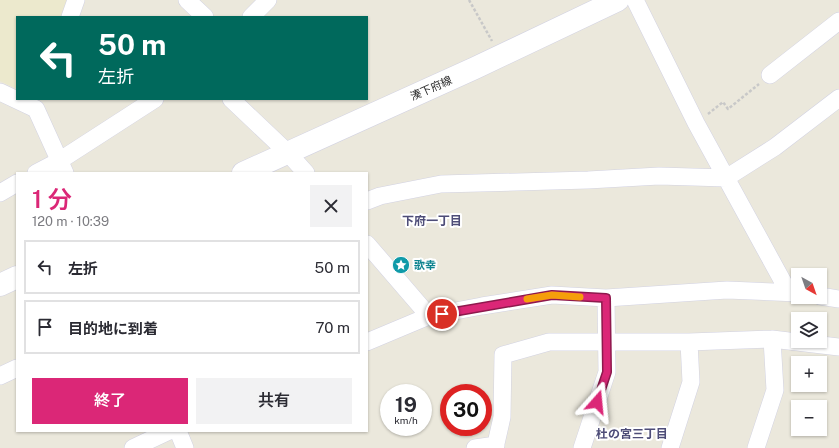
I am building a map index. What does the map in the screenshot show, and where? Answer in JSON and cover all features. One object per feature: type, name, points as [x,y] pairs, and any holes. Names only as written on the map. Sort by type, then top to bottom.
[{"type":"main road","name":"湊下府線","points":[[245,172],[500,56],[618,0]]},
{"type":"main road","points":[[0,285],[16,277]]},
{"type":"street","points":[[70,16],[76,0]]},
{"type":"street","points":[[187,0],[204,16]]},
{"type":"street","points":[[252,16],[268,0]]},
{"type":"street","points":[[635,0],[696,123],[726,178],[791,289]]},
{"type":"street","points":[[770,75],[839,21]]},
{"type":"street","points":[[0,92],[16,97]]},
{"type":"street","points":[[368,201],[380,196],[441,184],[588,180],[659,176],[726,178],[775,147],[839,98]]},
{"type":"street","points":[[25,100],[38,104],[62,167]]},
{"type":"street","points":[[40,172],[62,167],[154,100]]},
{"type":"street","points":[[232,100],[288,153],[305,172]]},
{"type":"street","points":[[0,193],[16,184]]},
{"type":"street","points":[[368,245],[429,316]]},
{"type":"street","points":[[368,342],[429,316],[552,295],[606,298],[726,290],[791,292]]},
{"type":"street","points":[[827,297],[839,299]]},
{"type":"street","points":[[582,448],[607,372],[606,298]]},
{"type":"street","points":[[756,448],[775,390],[772,340]]},
{"type":"street","points":[[475,448],[495,447],[502,417],[503,355],[549,342],[689,342],[772,340],[839,348]]},
{"type":"street","points":[[670,448],[691,382],[689,342]]},
{"type":"street","points":[[0,376],[16,368]]},
{"type":"street","points":[[133,448],[167,432]]},
{"type":"street","points":[[178,432],[185,448]]},
{"type":"path","points":[[469,0],[500,56]]},
{"type":"path","points":[[696,123],[723,102],[728,109],[770,75]]},
{"type":"shaded area","points":[[0,0],[68,0],[62,16],[16,16],[16,89],[0,81]]},
{"type":"slow traffic","points":[[527,299],[552,295],[580,297]]},
{"type":"place","name":"歌幸","points":[[401,265]]},
{"type":"district","name":"下府一丁目","points":[[432,221]]},
{"type":"district","name":"杜の宮三丁目","points":[[632,434]]},
{"type":"route","points":[[442,314],[552,295],[606,298],[607,372],[597,402]]}]
